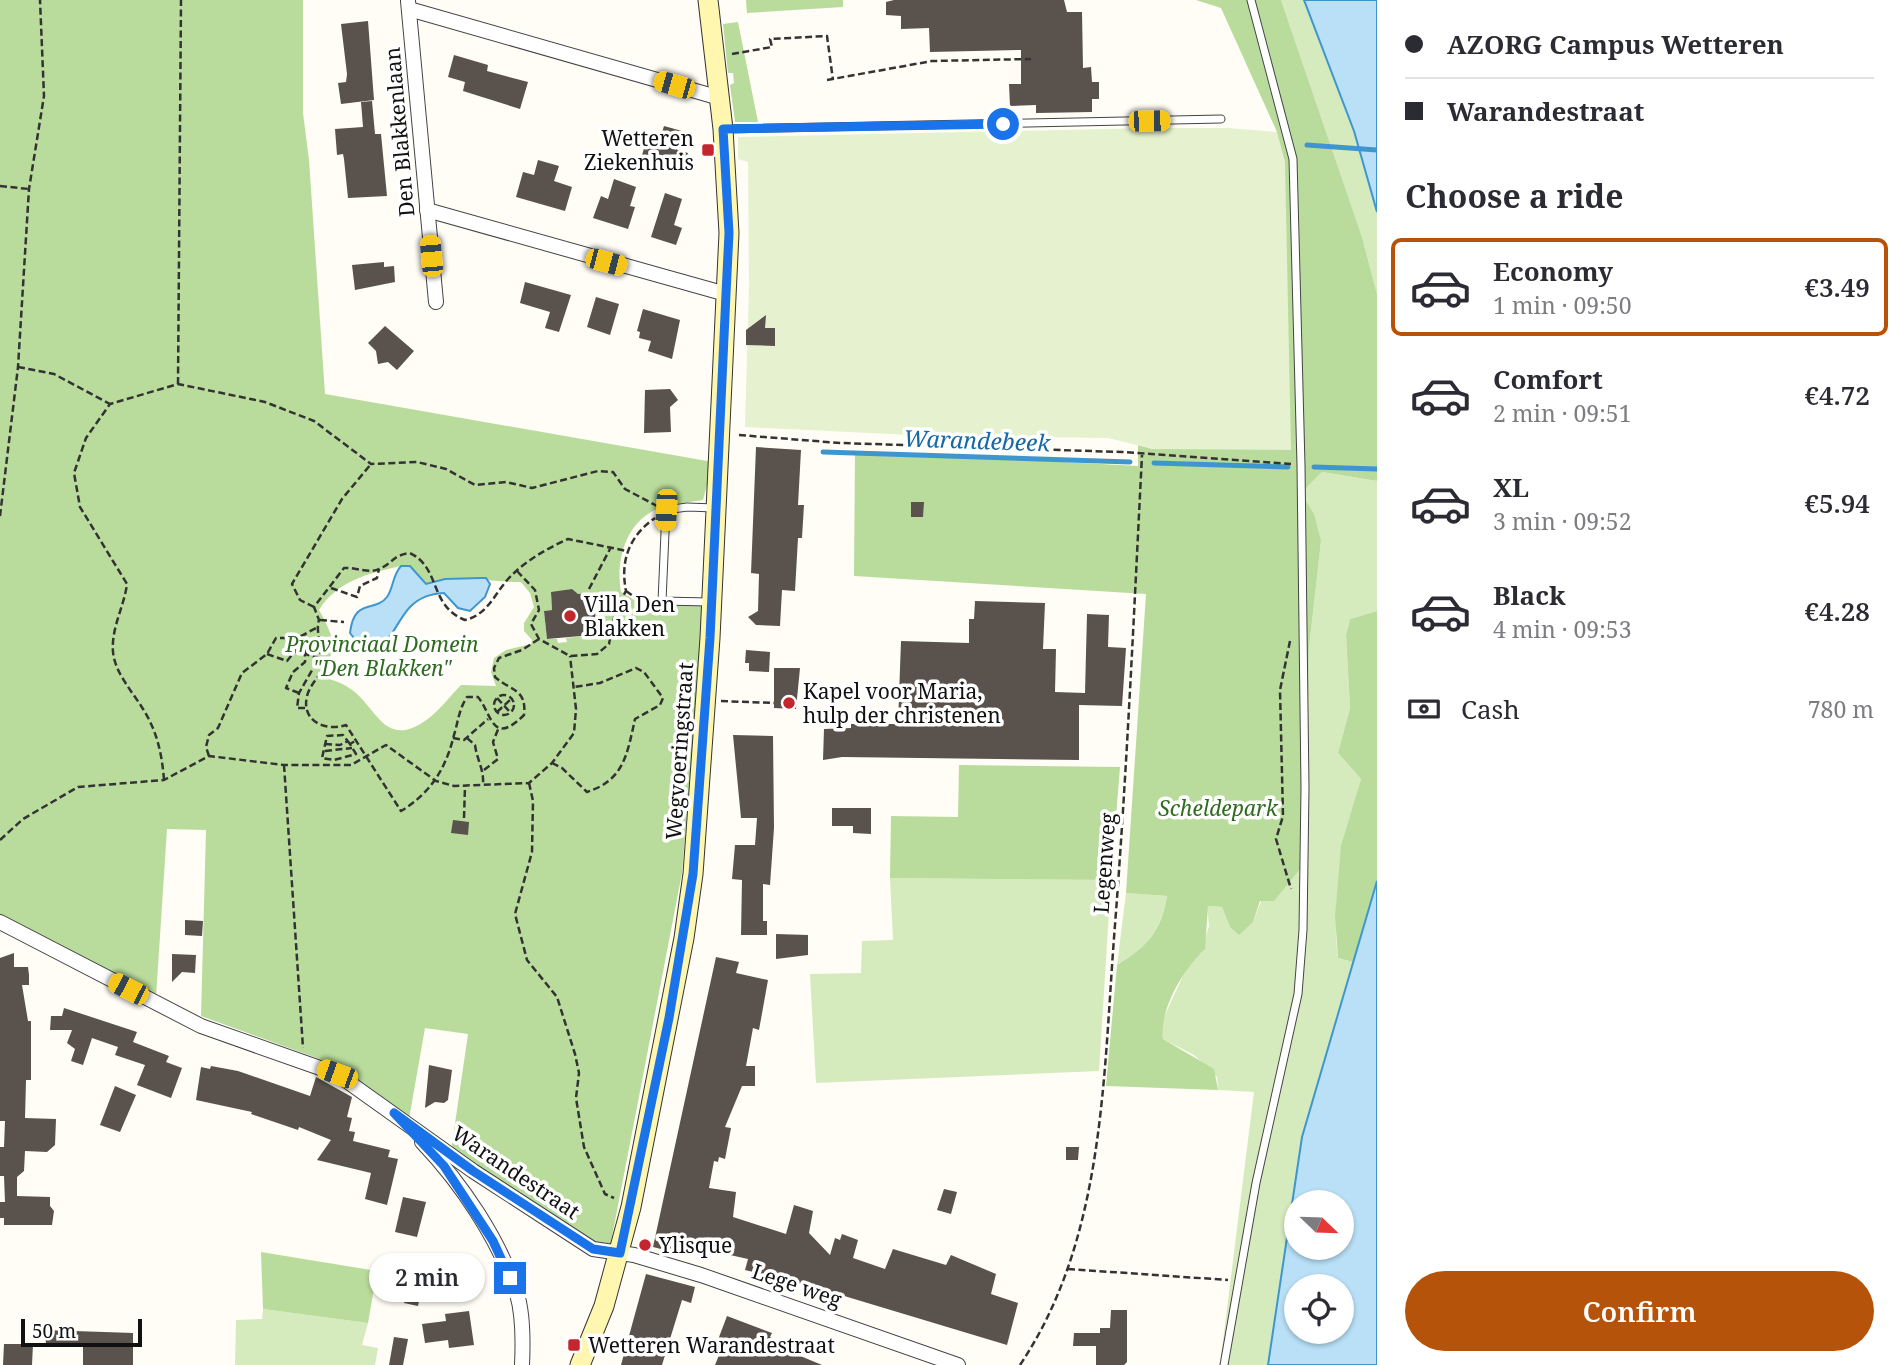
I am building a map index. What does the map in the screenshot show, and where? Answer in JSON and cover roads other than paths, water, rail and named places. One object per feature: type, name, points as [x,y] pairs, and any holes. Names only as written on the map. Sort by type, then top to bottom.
[{"type":"main road","name":"Wegvoeringstraat","points":[[580,1365],[604,1306],[631,1207],[684,938],[693,874],[712,602],[729,233],[723,129],[708,0]]},
{"type":"street","points":[[408,5],[720,98]]},
{"type":"street","name":"Den Blakkenlaan","points":[[408,5],[436,302]]},
{"type":"street","points":[[427,210],[726,294]]},
{"type":"street","name":"Warandestraat","points":[[0,922],[201,1026],[337,1074],[473,1171],[593,1249],[620,1253]]},
{"type":"street","name":"Warandestraat","points":[[394,1113],[444,1166],[493,1241],[518,1296],[522,1365]]},
{"type":"street","name":"Lege weg","points":[[620,1253],[794,1306],[958,1365]]},
{"type":"lane","points":[[1224,1365],[1238,1280],[1298,994],[1303,930],[1305,825],[1301,465],[1293,159],[1251,0]]},
{"type":"lane","points":[[723,129],[1221,119]]},
{"type":"lane","points":[[712,602],[662,601],[666,510],[687,507],[716,508]]},
{"type":"water","points":[[1304,0],[1377,0],[1377,212],[1354,131]]},
{"type":"water","points":[[401,566],[410,566],[426,584],[445,579],[486,578],[490,584],[485,597],[470,611],[458,608],[444,593],[421,598],[410,607],[378,649],[370,649],[361,645],[350,633],[352,622],[360,610],[382,602],[387,597]]},
{"type":"water","points":[[1377,881],[1377,1365],[1268,1365],[1284,1258],[1284,1260],[1354,1260],[1354,1190],[1294,1190],[1302,1137]]},
{"type":"waterway","points":[[1307,145],[1377,150]]},
{"type":"waterway","name":"Warandebeek","points":[[823,452],[1130,462]]},
{"type":"waterway","name":"Warandebeek","points":[[1154,463],[1288,467]]},
{"type":"waterway","name":"Warandebeek","points":[[1314,467],[1377,469]]},
{"type":"place","name":"Wetteren Ziekenhuis","points":[[708,150]]},
{"type":"place","name":"Villa Den Blakken","points":[[570,616]]},
{"type":"place","name":"Kapel voor Maria, hulp der christenen","points":[[789,703]]},
{"type":"place","name":"Ylisque","points":[[645,1245]]},
{"type":"place","name":"Wetteren Warandestraat","points":[[574,1345]]},
{"type":"park label","name":"Provinciaal Domein \"Den Blakken\"","points":[[382,656]]},
{"type":"park label","name":"Scheldepark","points":[[1218,808]]}]
